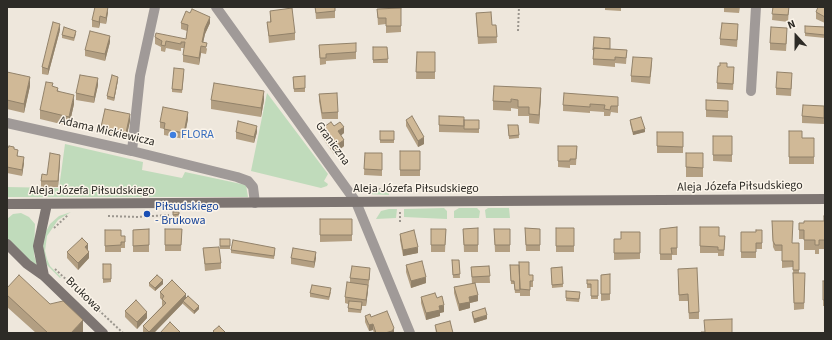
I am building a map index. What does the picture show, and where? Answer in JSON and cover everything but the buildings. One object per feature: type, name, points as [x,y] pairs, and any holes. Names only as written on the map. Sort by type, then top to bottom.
[{"type":"main road","name":"Aleja Józefa Piłsudskiego","points":[[7,204],[825,198]]},
{"type":"main road","points":[[44,276],[38,246],[47,204]]},
{"type":"main road","name":"Brukowa","points":[[7,244],[27,264],[44,276],[103,333]]},
{"type":"street","points":[[132,151],[140,76],[155,7]]},
{"type":"street","name":"Graniczna","points":[[216,7],[356,202],[410,333]]},
{"type":"street","points":[[751,91],[756,7]]},
{"type":"street","name":"Adama Mickiewicza","points":[[7,123],[132,151],[237,177],[248,181],[253,187],[255,203]]},
{"type":"path","points":[[518,31],[519,7]]},
{"type":"path","points":[[355,185],[393,190]]},
{"type":"path","points":[[400,202],[400,222]]},
{"type":"path","points":[[51,233],[58,222],[70,214]]},
{"type":"path","points":[[106,215],[162,217],[171,214]]},
{"type":"path","points":[[51,266],[123,333]]},
{"type":"green space","points":[[267,93],[328,174],[324,181],[328,184],[327,186],[321,188],[251,171]]},
{"type":"green space","points":[[65,144],[143,162],[142,170],[182,178],[185,172],[246,185],[248,197],[7,197],[7,187],[59,188]]},
{"type":"green space","points":[[357,187],[389,192],[389,195],[368,194]]},
{"type":"green space","points":[[444,208],[447,211],[447,219],[404,217],[404,209]]},
{"type":"green space","points":[[459,208],[477,208],[480,211],[479,218],[454,218],[454,211]]},
{"type":"green space","points":[[488,208],[509,208],[510,218],[486,218],[485,210]]},
{"type":"green space","points":[[397,209],[396,218],[376,219],[381,211]]},
{"type":"green space","points":[[71,212],[58,220],[47,236],[45,251],[47,259],[50,266],[61,277],[60,278],[46,264],[42,247],[45,233],[50,224],[59,216]]},
{"type":"green space","points":[[21,213],[29,217],[35,224],[34,255],[39,271],[7,238],[7,219],[13,214]]},
{"type":"place","name":"FLORA","points":[[173,135]]},
{"type":"place","name":"Piłsudskiego - Brukowa","points":[[147,214]]}]
